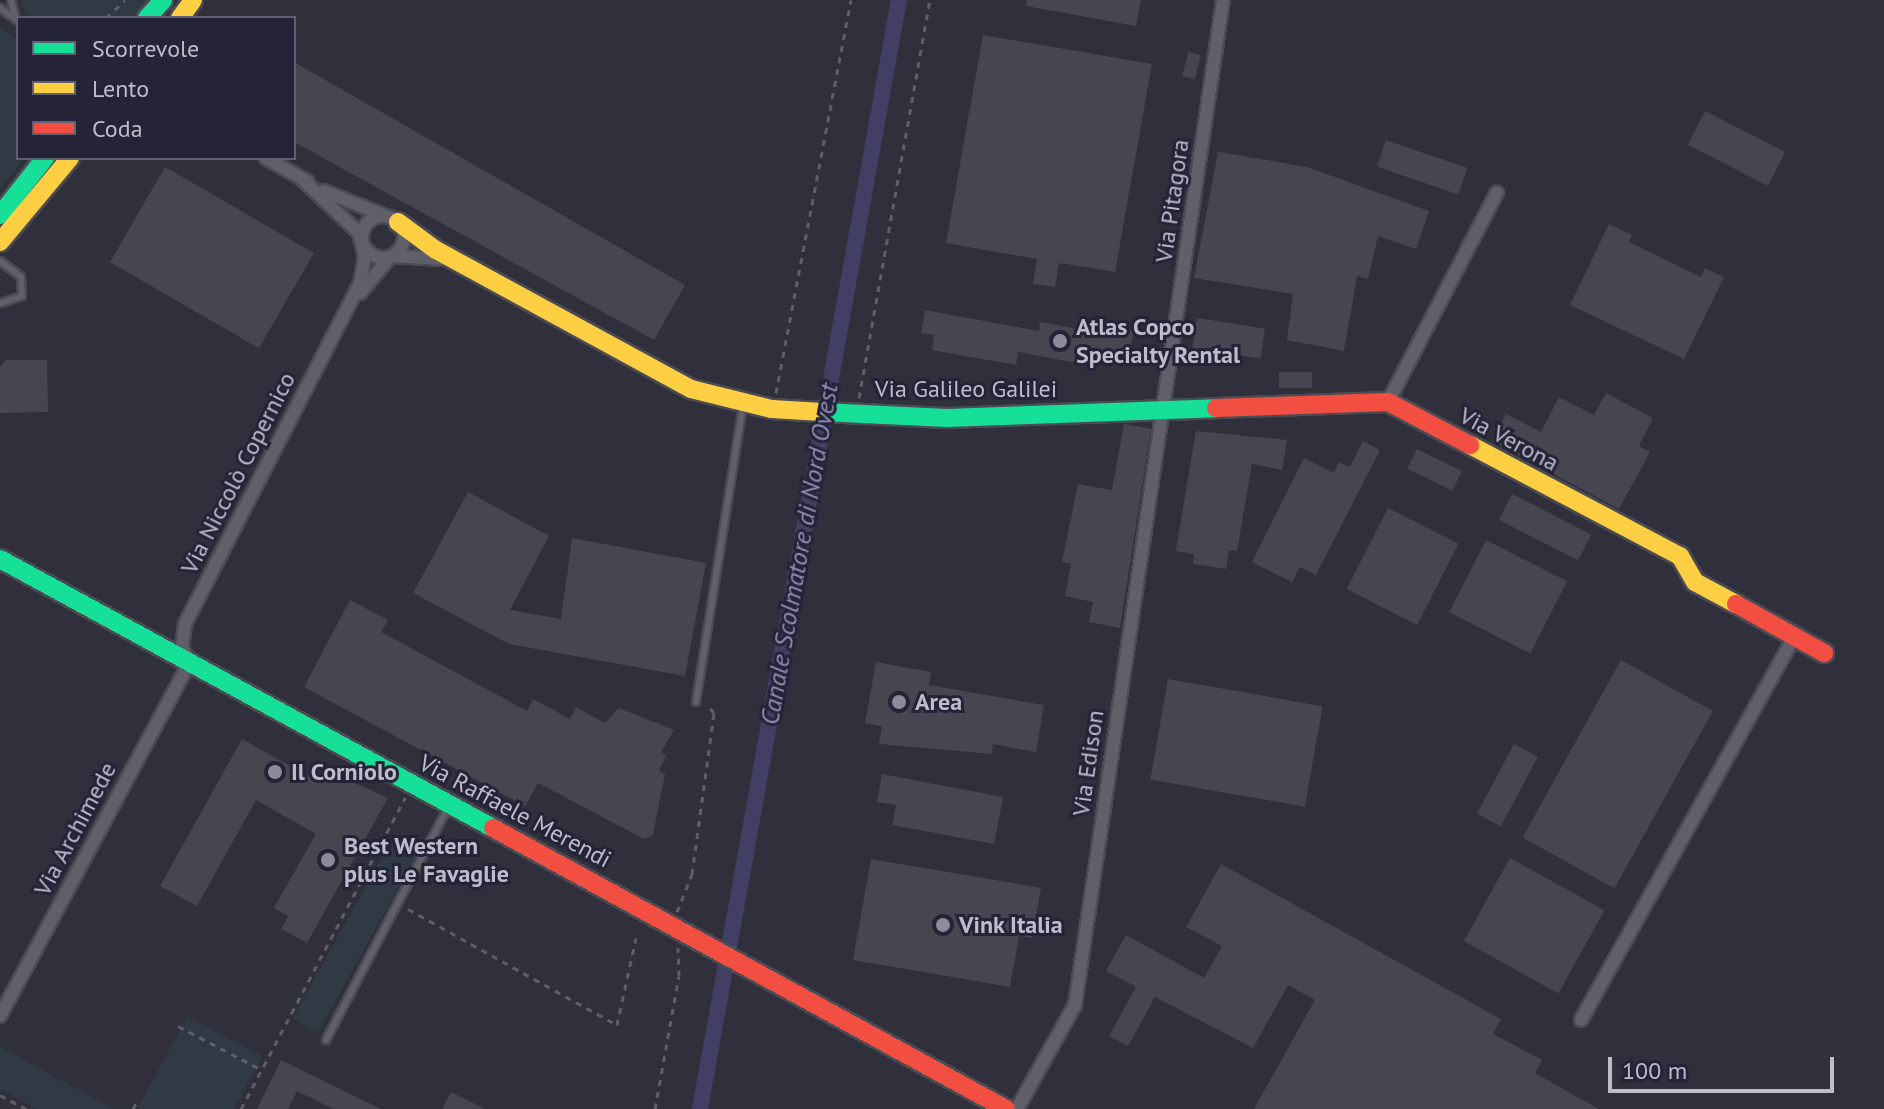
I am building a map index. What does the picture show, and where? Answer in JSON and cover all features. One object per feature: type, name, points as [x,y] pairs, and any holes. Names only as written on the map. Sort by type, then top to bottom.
[{"type":"street","points":[[149,16],[163,0]]},
{"type":"street","name":"Via Pitagora","points":[[1163,409],[1223,0]]},
{"type":"street","points":[[0,215],[43,160]]},
{"type":"street","points":[[0,242],[68,160]]},
{"type":"street","name":"Via Galileo Galilei","points":[[269,160],[302,179],[393,219],[691,389],[778,409],[947,418],[1163,409]]},
{"type":"street","name":"Via Galileo Galilei","points":[[302,179],[345,216],[364,244]]},
{"type":"street","points":[[1388,402],[1497,193]]},
{"type":"street","points":[[393,219],[404,241],[391,256],[374,256],[364,244],[367,224],[393,219]]},
{"type":"street","name":"Via Niccolò Copernico","points":[[190,662],[182,648],[185,624],[351,306],[364,268],[364,244]]},
{"type":"street","name":"Via Galileo Galilei","points":[[391,256],[468,264]]},
{"type":"street","name":"Via Niccolò Copernico","points":[[351,306],[391,256]]},
{"type":"street","name":"Via Verona","points":[[1163,409],[1388,402],[1680,556],[1695,582],[1824,653]]},
{"type":"street","name":"Via Edison","points":[[1017,1109],[1075,1005],[1163,409]]},
{"type":"street","name":"Via Raffaele Merendi","points":[[0,559],[683,929],[1006,1109]]},
{"type":"street","points":[[1581,1020],[1794,637]]},
{"type":"street","name":"Via Archimede","points":[[0,1016],[190,662]]},
{"type":"lane","points":[[0,261],[21,277],[22,296],[0,303]]},
{"type":"lane","points":[[696,702],[743,401]]},
{"type":"lane","points":[[326,1040],[450,804]]},
{"type":"path","points":[[108,16],[125,0]]},
{"type":"path","points":[[778,409],[851,0]]},
{"type":"path","points":[[852,413],[930,0]]},
{"type":"path","points":[[655,1109],[679,976],[683,929],[678,901],[692,874],[714,713],[696,702]]},
{"type":"path","points":[[241,1109],[413,783]]},
{"type":"path","points":[[398,903],[617,1025],[636,938]]},
{"type":"path","points":[[178,1026],[262,1070]]},
{"type":"path","points":[[0,1095],[26,1109]]},
{"type":"path","points":[[133,1109],[138,1099]]},
{"type":"shaded area","points":[[21,0],[153,0],[138,16],[32,16],[25,12]]},
{"type":"shaded area","points":[[0,27],[16,39],[16,160],[23,160],[0,189]]},
{"type":"shaded area","points":[[392,839],[417,853],[318,1032],[293,1018]]},
{"type":"shaded area","points":[[187,1017],[262,1056],[234,1109],[137,1109]]},
{"type":"shaded area","points":[[0,1047],[114,1109],[37,1109],[0,1089]]},
{"type":"building","points":[[1027,0],[1141,0],[1136,26],[1026,6]]},
{"type":"building","points":[[983,35],[1152,64],[1115,272],[1059,263],[1055,287],[1033,284],[1037,259],[946,243]]},
{"type":"building","points":[[1188,52],[1201,55],[1195,79],[1182,76]]},
{"type":"building","points":[[296,63],[685,285],[654,340],[296,143]]},
{"type":"building","points":[[1705,111],[1785,152],[1768,186],[1688,145]]},
{"type":"building","points":[[1386,140],[1467,168],[1458,194],[1377,166]]},
{"type":"building","points":[[1218,152],[1307,167],[1429,211],[1416,249],[1378,236],[1368,279],[1357,276],[1344,351],[1287,340],[1293,294],[1194,278]]},
{"type":"building","points":[[165,167],[314,253],[259,348],[110,262]]},
{"type":"building","points":[[1609,224],[1632,235],[1629,242],[1701,277],[1705,268],[1724,277],[1684,359],[1570,305]]},
{"type":"building","points":[[925,310],[1039,331],[1040,322],[1083,330],[1085,321],[1134,330],[1127,362],[1083,354],[1082,364],[1018,352],[1016,365],[932,350],[934,335],[921,333]]},
{"type":"building","points":[[1197,318],[1265,329],[1260,358],[1192,348]]},
{"type":"building","points":[[6,360],[47,360],[48,412],[0,413],[0,367]]},
{"type":"building","points":[[1279,372],[1312,372],[1312,388],[1279,388]]},
{"type":"building","points":[[1606,393],[1653,418],[1639,446],[1650,452],[1619,509],[1492,441],[1506,414],[1541,432],[1559,397],[1594,415]]},
{"type":"building","points":[[1124,424],[1151,429],[1120,628],[1089,622],[1093,602],[1065,596],[1071,564],[1062,562],[1078,484],[1112,490]]},
{"type":"building","points":[[1196,431],[1287,440],[1282,470],[1252,464],[1237,551],[1229,550],[1226,569],[1193,564],[1194,554],[1176,551]]},
{"type":"building","points":[[1363,441],[1380,450],[1316,575],[1300,567],[1292,582],[1252,562],[1304,458],[1334,473],[1339,462],[1350,467]]},
{"type":"building","points":[[1417,449],[1462,471],[1452,491],[1407,469]]},
{"type":"building","points":[[468,492],[549,536],[510,610],[561,619],[572,538],[706,563],[685,676],[509,644],[413,593]]},
{"type":"building","points":[[1512,494],[1591,534],[1578,560],[1499,520]]},
{"type":"building","points":[[1388,508],[1458,544],[1417,625],[1347,589]]},
{"type":"building","points":[[1486,540],[1567,581],[1530,653],[1449,612]]},
{"type":"building","points":[[350,600],[388,620],[381,632],[527,711],[533,699],[570,719],[576,707],[605,723],[619,708],[674,730],[661,752],[666,756],[659,771],[665,774],[653,835],[644,839],[538,783],[525,806],[304,687]]},
{"type":"building","points":[[1621,660],[1713,711],[1614,888],[1523,838]]},
{"type":"building","points":[[876,662],[931,672],[929,685],[1044,705],[1036,752],[993,744],[992,754],[879,744],[882,726],[865,723]]},
{"type":"building","points":[[1168,679],[1323,706],[1305,807],[1150,779]]},
{"type":"building","name":"Best Western plus Le Favaglie","points":[[242,739],[319,782],[326,770],[388,798],[307,943],[281,929],[288,916],[274,908],[316,834],[256,800],[197,906],[160,886]]},
{"type":"building","points":[[1514,744],[1538,757],[1501,826],[1477,814]]},
{"type":"building","points":[[882,774],[1003,797],[994,844],[892,825],[896,805],[877,802]]},
{"type":"building","points":[[1510,858],[1604,910],[1558,993],[1464,941]]},
{"type":"building","points":[[871,859],[1041,888],[1032,938],[1019,936],[1010,987],[853,960]]},
{"type":"building","points":[[1221,864],[1501,1019],[1493,1034],[1542,1060],[1535,1073],[1599,1109],[1254,1109],[1315,1000],[1288,985],[1253,1048],[1155,997],[1128,1046],[1109,1036],[1136,987],[1106,971],[1126,935],[1204,978],[1222,946],[1186,927]]},
{"type":"building","points":[[281,1060],[381,1109],[333,1109],[297,1091],[288,1109],[257,1109]]},
{"type":"building","points":[[451,1092],[485,1109],[442,1109]]},
{"type":"waterway","name":"Canale Scolmatore di Nord Ovest","points":[[700,1109],[899,0]]},
{"type":"traffic: fast","points":[[149,16],[163,0]]},
{"type":"traffic: fast","points":[[0,215],[43,160]]},
{"type":"traffic: fast","points":[[822,412],[947,418],[1216,408]]},
{"type":"traffic: fast","points":[[0,559],[493,828]]},
{"type":"traffic: slow","points":[[181,16],[193,0]]},
{"type":"traffic: slow","points":[[0,242],[68,160]]},
{"type":"traffic: slow","points":[[398,222],[436,250],[691,389],[772,409],[822,412]]},
{"type":"traffic: slow","points":[[1470,445],[1680,556],[1695,582],[1736,604]]},
{"type":"traffic: jam","points":[[1216,408],[1388,402],[1470,445]]},
{"type":"traffic: jam","points":[[1736,604],[1824,653]]},
{"type":"traffic: jam","points":[[493,828],[1006,1109]]},
{"type":"place","name":"Atlas Copco Specialty Rental","points":[[1060,341]]},
{"type":"place","name":"Area","points":[[899,702]]},
{"type":"place","name":"Il Corniolo","points":[[275,772]]},
{"type":"place","name":"Best Western plus Le Favaglie","points":[[328,860]]},
{"type":"place","name":"Vink Italia","points":[[943,925]]}]
